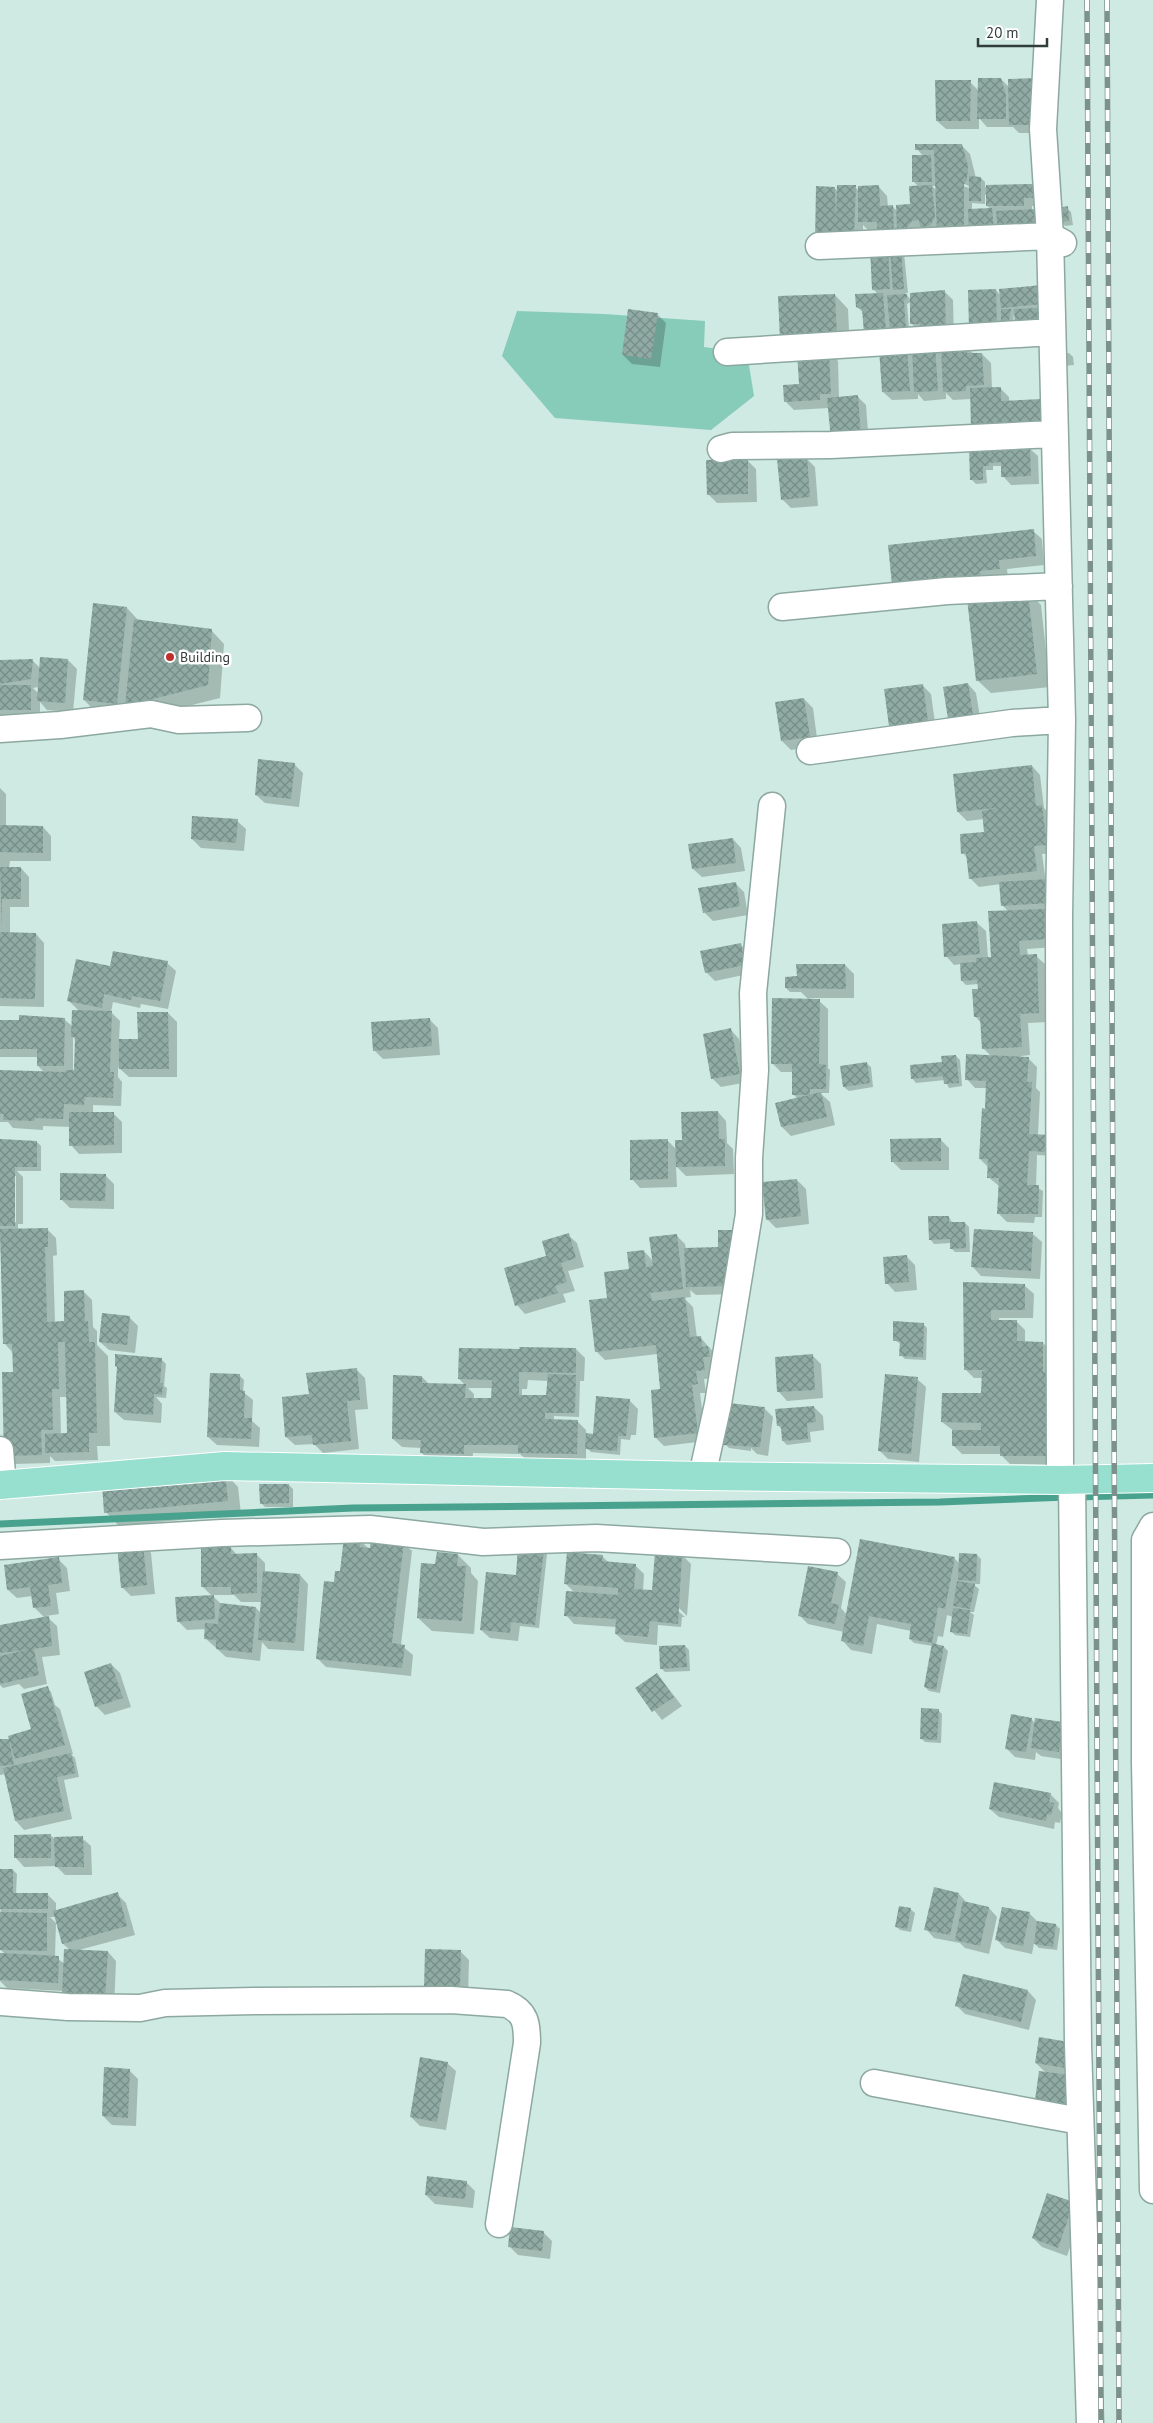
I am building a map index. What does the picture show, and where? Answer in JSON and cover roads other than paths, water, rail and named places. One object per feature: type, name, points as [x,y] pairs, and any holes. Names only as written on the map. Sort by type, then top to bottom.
[{"type":"main road","points":[[2,1485],[226,1466],[702,1476],[1069,1493],[1153,1478]]},
{"type":"street","points":[[1050,0],[1043,130],[1056,239],[1052,332],[1053,434],[1062,720],[1059,917],[1080,2121],[1090,2423]]},
{"type":"street","points":[[819,246],[1056,239]]},
{"type":"street","points":[[728,352],[1052,332]]},
{"type":"street","points":[[721,449],[732,446],[831,445],[1053,434]]},
{"type":"street","points":[[782,607],[947,591],[1059,586]]},
{"type":"street","points":[[0,729],[60,725],[152,714],[179,720],[248,718]]},
{"type":"street","points":[[810,751],[1012,723],[1062,720]]},
{"type":"street","points":[[702,1476],[718,1404],[749,1214],[749,1158],[755,1070],[753,993],[772,806]]},
{"type":"street","points":[[0,1450],[2,1485]]},
{"type":"street","points":[[1153,1526],[1145,1540],[1153,2190]]},
{"type":"street","points":[[0,1546],[222,1532],[356,1529],[387,1530],[454,1540],[483,1542],[596,1538],[837,1552]]},
{"type":"street","points":[[0,2002],[68,2007],[140,2008],[165,2003],[451,2000],[508,2004],[515,2007],[527,2022],[527,2043],[499,2224]]},
{"type":"street","points":[[874,2083],[1080,2121]]},
{"type":"waterway","points":[[1077,1497],[1153,1495]]},
{"type":"waterway","points":[[0,1524],[353,1508],[940,1502],[1067,1497]]},
{"type":"railway","points":[[1087,0],[1101,2423]]},
{"type":"railway","points":[[1107,0],[1119,2423]]},
{"type":"place","name":"Building","points":[[170,657]]}]
